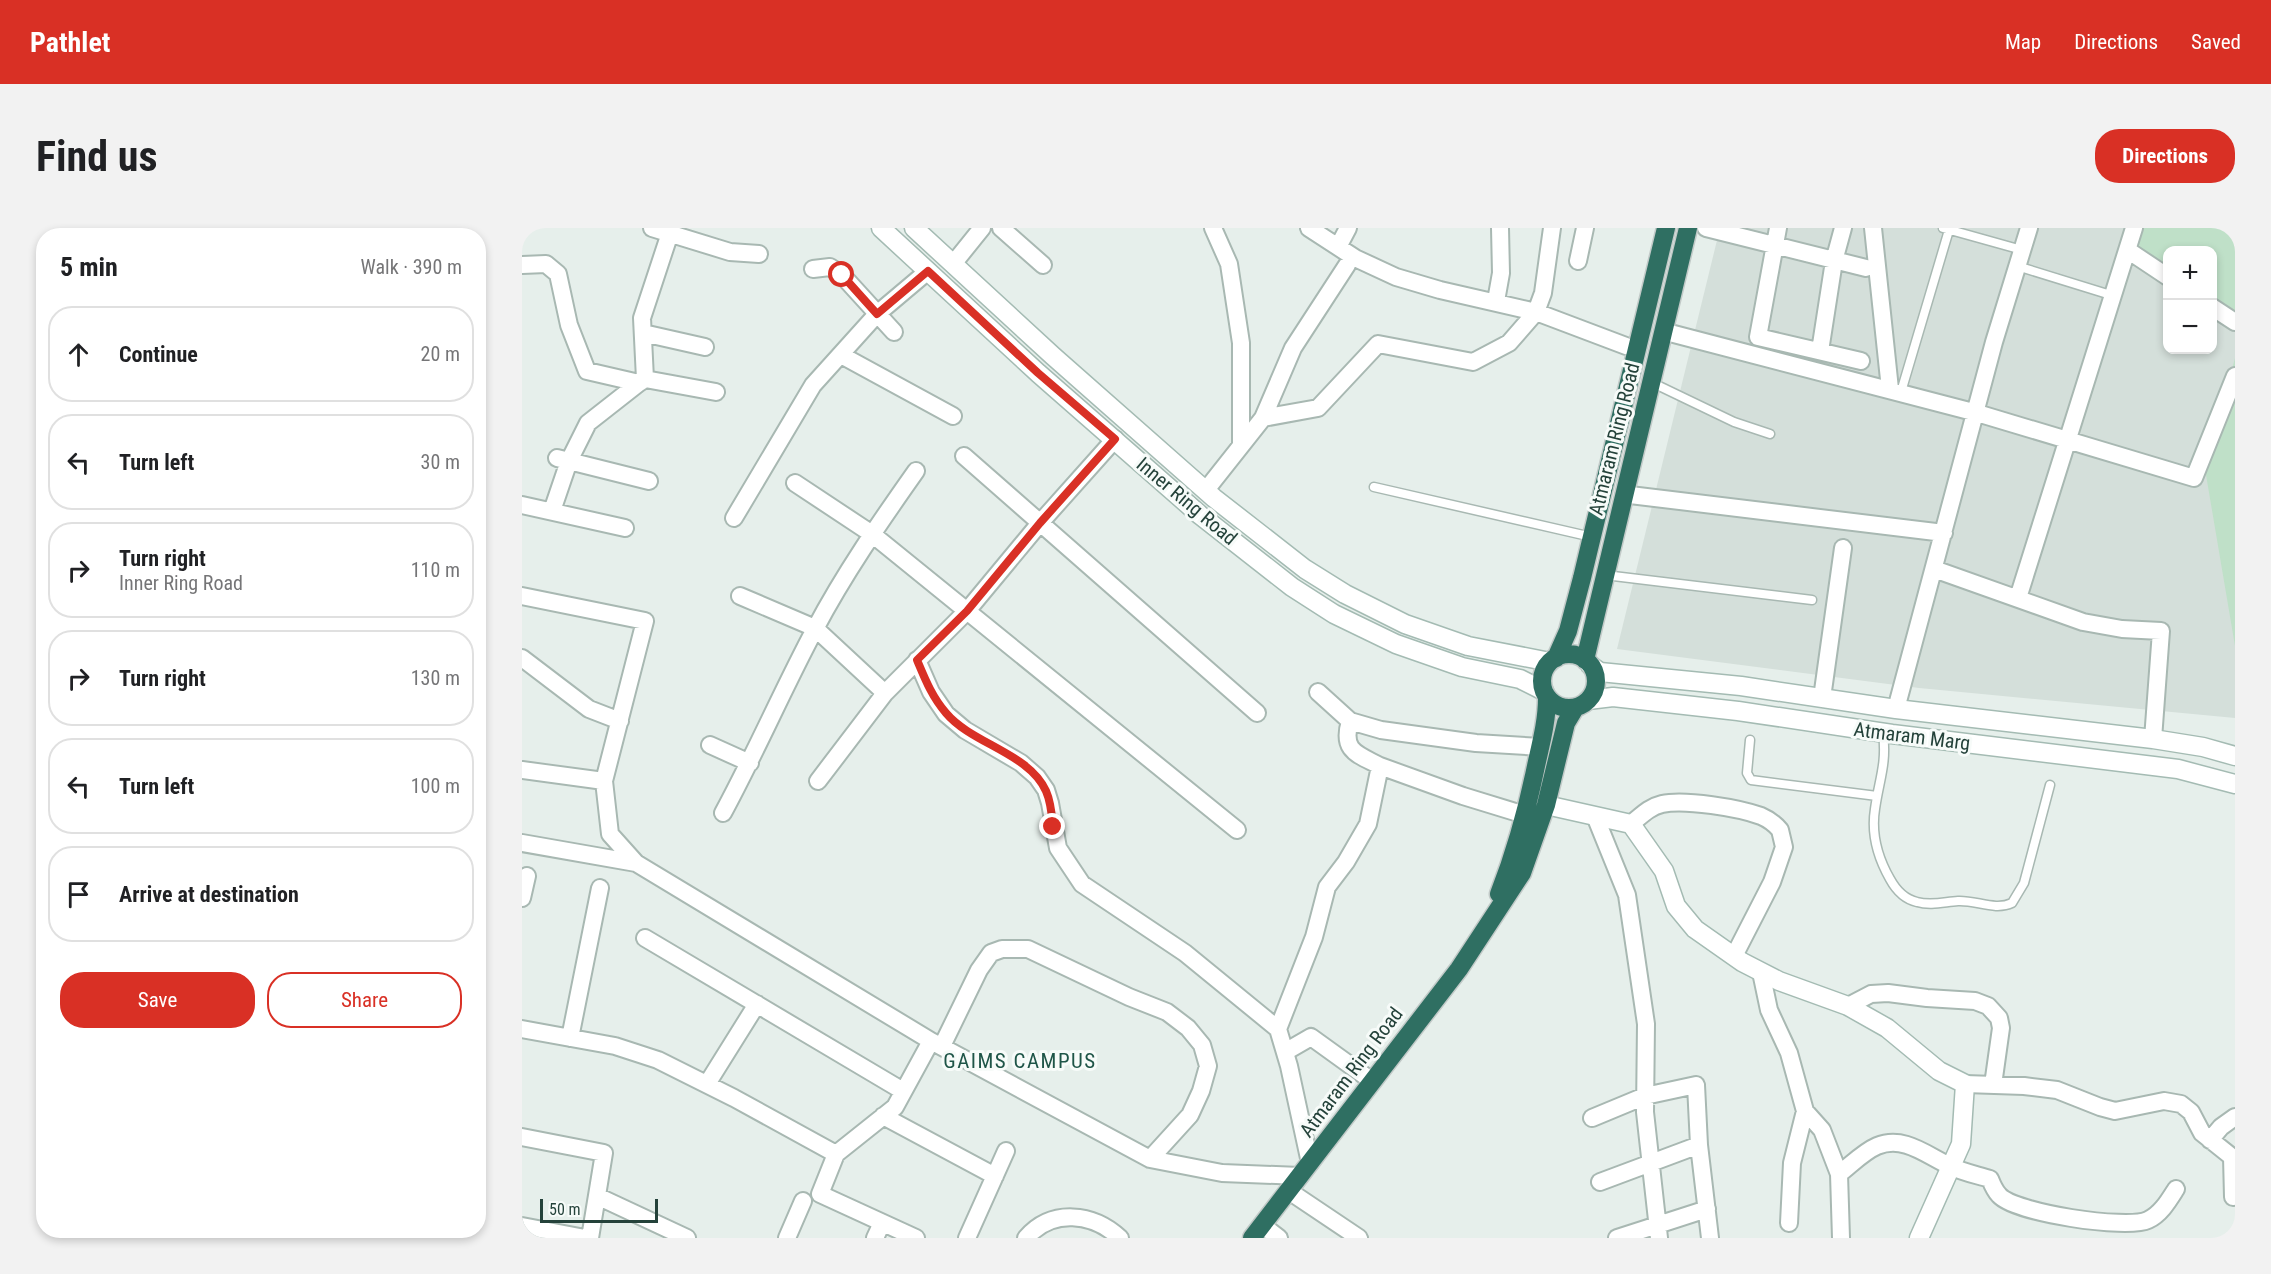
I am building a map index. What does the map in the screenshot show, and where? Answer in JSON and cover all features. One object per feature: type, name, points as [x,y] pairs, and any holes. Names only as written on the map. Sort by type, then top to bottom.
[{"type":"highway","name":"Atmaram Ring Road","points":[[1553,660],[1568,631],[1666,228]]},
{"type":"highway","name":"Atmaram Ring Road","points":[[1588,663],[1604,575],[1688,228]]},
{"type":"highway","points":[[1571,655],[1588,663],[1594,672],[1595,687],[1581,704],[1560,707],[1546,695],[1543,676],[1553,660],[1571,655]]},
{"type":"highway","name":"Atmaram Ring Road","points":[[1483,932],[1510,866],[1525,815],[1547,716],[1546,695]]},
{"type":"highway","name":"Atmaram Ring Road","points":[[1257,1232],[1459,969],[1522,873],[1546,805],[1566,723],[1581,704]]},
{"type":"main road","name":"Inner Ring Road","points":[[881,228],[1038,373],[1209,522],[1292,587],[1334,614],[1396,644],[1462,667],[1521,679],[1546,695]]},
{"type":"main road","name":"Inner Ring Road","points":[[914,228],[1053,356],[1206,490],[1305,569],[1345,594],[1405,624],[1468,646],[1553,660]]},
{"type":"main road","name":"Atmaram Marg","points":[[1588,663],[1600,672],[1741,686],[1896,708],[2153,739],[2203,747],[2235,756]]},
{"type":"main road","name":"Atmaram Marg","points":[[1581,704],[1613,697],[1738,711],[1883,733],[2178,769],[2235,784]]},
{"type":"main road","points":[[1555,807],[1631,824],[1664,871],[1676,906],[1695,928],[1761,972],[1779,981],[1848,1006],[1887,1028],[1939,1071],[1965,1084],[1961,1144],[1919,1238]]},
{"type":"street","points":[[652,228],[730,252],[759,254]]},
{"type":"street","points":[[953,264],[982,228]]},
{"type":"street","points":[[1001,228],[1043,265]]},
{"type":"street","points":[[1213,228],[1229,264],[1241,343],[1241,445]]},
{"type":"street","points":[[1309,228],[1355,258],[1396,277],[1440,290],[1536,312],[1626,346]]},
{"type":"street","points":[[1338,247],[1348,228]]},
{"type":"street","points":[[1496,301],[1501,273],[1500,228]]},
{"type":"street","points":[[1263,418],[1318,408],[1378,344],[1473,362],[1509,343],[1536,312],[1542,293],[1552,228]]},
{"type":"street","points":[[1578,261],[1585,228]]},
{"type":"street","points":[[1706,228],[1866,268]]},
{"type":"street","points":[[1778,228],[1758,337],[1861,361]]},
{"type":"street","points":[[1820,351],[1834,261],[1843,228]]},
{"type":"street","points":[[1873,228],[1895,391]]},
{"type":"street","points":[[1896,708],[1977,413],[1994,342],[2029,228]]},
{"type":"street","points":[[2018,598],[2129,251],[2134,228]]},
{"type":"street","points":[[642,381],[642,318],[670,233]]},
{"type":"street","points":[[2129,251],[2163,274]]},
{"type":"street","points":[[522,265],[546,264],[558,274],[569,325],[588,371],[716,392]]},
{"type":"street","points":[[1206,490],[1263,418],[1293,348],[1347,265]]},
{"type":"street","points":[[813,269],[830,267],[842,275],[894,332]]},
{"type":"street","points":[[734,518],[813,385],[877,314],[928,271]]},
{"type":"street","points":[[2217,310],[2235,322]]},
{"type":"street","points":[[643,333],[705,347]]},
{"type":"street","points":[[1670,333],[1977,413],[2194,478],[2235,376]]},
{"type":"street","points":[[841,355],[953,416]]},
{"type":"street","points":[[552,512],[563,460],[588,423],[642,381]]},
{"type":"street","points":[[818,781],[885,693],[967,611],[1040,523],[1115,439]]},
{"type":"street","points":[[964,456],[1257,713]]},
{"type":"street","points":[[563,460],[649,481]]},
{"type":"street","points":[[723,813],[750,763],[815,628],[872,534],[916,471]]},
{"type":"street","points":[[795,483],[872,534],[1237,830]]},
{"type":"street","points":[[1630,495],[1944,533]]},
{"type":"street","points":[[522,505],[625,528]]},
{"type":"street","points":[[1822,698],[1843,548]]},
{"type":"street","points":[[1934,569],[2083,622],[2122,628],[2161,630],[2153,739]]},
{"type":"street","points":[[522,596],[645,621],[604,781],[610,834],[636,863],[936,1044],[1150,1158],[1222,1173],[1305,1170],[1285,1052],[1278,1029],[1185,953],[1082,884],[1058,849],[1050,803],[1046,790],[1037,777],[1021,763],[965,730],[946,714],[931,692],[917,660]]},
{"type":"street","points":[[740,596],[815,628],[885,693]]},
{"type":"street","points":[[522,659],[589,709],[620,721]]},
{"type":"street","points":[[1318,692],[1350,721],[1393,732],[1540,747]]},
{"type":"street","points":[[1350,721],[1346,735],[1351,749],[1380,766],[1463,796],[1525,815]]},
{"type":"street","points":[[710,745],[750,763]]},
{"type":"street","points":[[1278,1029],[1314,937],[1328,888],[1368,824],[1380,766]]},
{"type":"street","points":[[522,770],[604,781]]},
{"type":"street","points":[[1631,824],[1649,809],[1664,804],[1686,803],[1761,816],[1780,830],[1784,847],[1772,882],[1734,956]]},
{"type":"street","points":[[1595,816],[1627,895],[1646,1024],[1645,1112],[1659,1232]]},
{"type":"street","points":[[522,843],[636,863]]},
{"type":"street","points":[[522,898],[527,876]]},
{"type":"street","points":[[570,1038],[600,888]]},
{"type":"street","points":[[645,938],[903,1091]]},
{"type":"street","points":[[916,1238],[820,1194],[836,1154],[895,1107],[903,1091],[936,1044],[979,970],[991,953],[1002,949],[1028,949],[1129,997],[1167,1012],[1188,1028],[1202,1045],[1208,1066],[1201,1091],[1190,1115],[1150,1158]]},
{"type":"street","points":[[1761,972],[1769,1010],[1789,1053],[1805,1111],[1822,1130],[1839,1174],[1840,1238]]},
{"type":"street","points":[[1848,1006],[1872,994],[1888,993],[1976,1001],[1988,1006],[1999,1018],[2001,1028],[1993,1084]]},
{"type":"street","points":[[707,1084],[757,1004]]},
{"type":"street","points":[[522,1029],[615,1046],[658,1060],[836,1154]]},
{"type":"street","points":[[1285,1052],[1311,1037],[1372,1081]]},
{"type":"street","points":[[1965,1084],[1993,1084],[2057,1090],[2115,1111],[2164,1101],[2181,1104],[2191,1112],[2202,1133],[2232,1157],[2233,1197]]},
{"type":"street","points":[[1592,1118],[1645,1096],[1695,1085],[1699,1145],[1710,1238]]},
{"type":"street","points":[[1789,1223],[1792,1163],[1805,1111]]},
{"type":"street","points":[[883,1116],[995,1176]]},
{"type":"street","points":[[2210,1140],[2221,1126],[2235,1117]]},
{"type":"street","points":[[522,1137],[604,1153],[590,1238]]},
{"type":"street","points":[[1839,1174],[1875,1147],[1889,1142],[1911,1146],[1951,1167],[1990,1179],[1999,1197],[2025,1209],[2085,1220],[2128,1223],[2146,1221],[2155,1216],[2176,1189]]},
{"type":"street","points":[[1600,1182],[1699,1145]]},
{"type":"street","points":[[967,1238],[1006,1151]]},
{"type":"street","points":[[1289,1191],[1359,1238]]},
{"type":"street","points":[[597,1196],[687,1238]]},
{"type":"street","points":[[787,1238],[804,1201]]},
{"type":"street","points":[[1617,1238],[1659,1232],[1707,1209]]},
{"type":"street","points":[[1026,1238],[1034,1229],[1051,1220],[1070,1216],[1095,1220],[1120,1238]]},
{"type":"street","points":[[875,1238],[882,1223]]},
{"type":"street","points":[[522,1226],[585,1238]]},
{"type":"street","points":[[1257,1232],[1279,1238]]},
{"type":"lane","points":[[1895,391],[1946,229],[2114,296]]},
{"type":"lane","points":[[1657,385],[1734,422],[1770,434]]},
{"type":"lane","points":[[1374,487],[1592,537]]},
{"type":"lane","points":[[1604,575],[1812,600]]},
{"type":"lane","points":[[1883,733],[1886,753],[1877,796],[1874,829],[1877,850],[1894,888],[1905,898],[1916,902],[1931,904],[1972,901],[1999,907],[2012,903],[2022,889],[2050,785]]},
{"type":"lane","points":[[1750,740],[1747,773],[1750,780],[1877,796]]},
{"type":"shaded area","points":[[1720,228],[2141,228],[2163,265],[2163,354],[2217,354],[2217,308],[2235,322],[2235,718],[1919,688],[1617,649]]},
{"type":"green space","points":[[2135,228],[2235,228],[2235,332],[2217,318],[2217,246],[2163,246],[2163,277],[2129,251]]},
{"type":"green space","points":[[2235,358],[2235,646],[2205,469]]},
{"type":"district","name":"GAIMS CAMPUS","points":[[1020,1061]]},
{"type":"route","points":[[842,275],[877,314],[928,271],[1038,373],[1115,439],[1040,523],[967,611],[917,660],[931,692],[946,714],[965,730],[1021,763],[1037,777],[1046,790],[1053,827]]}]
